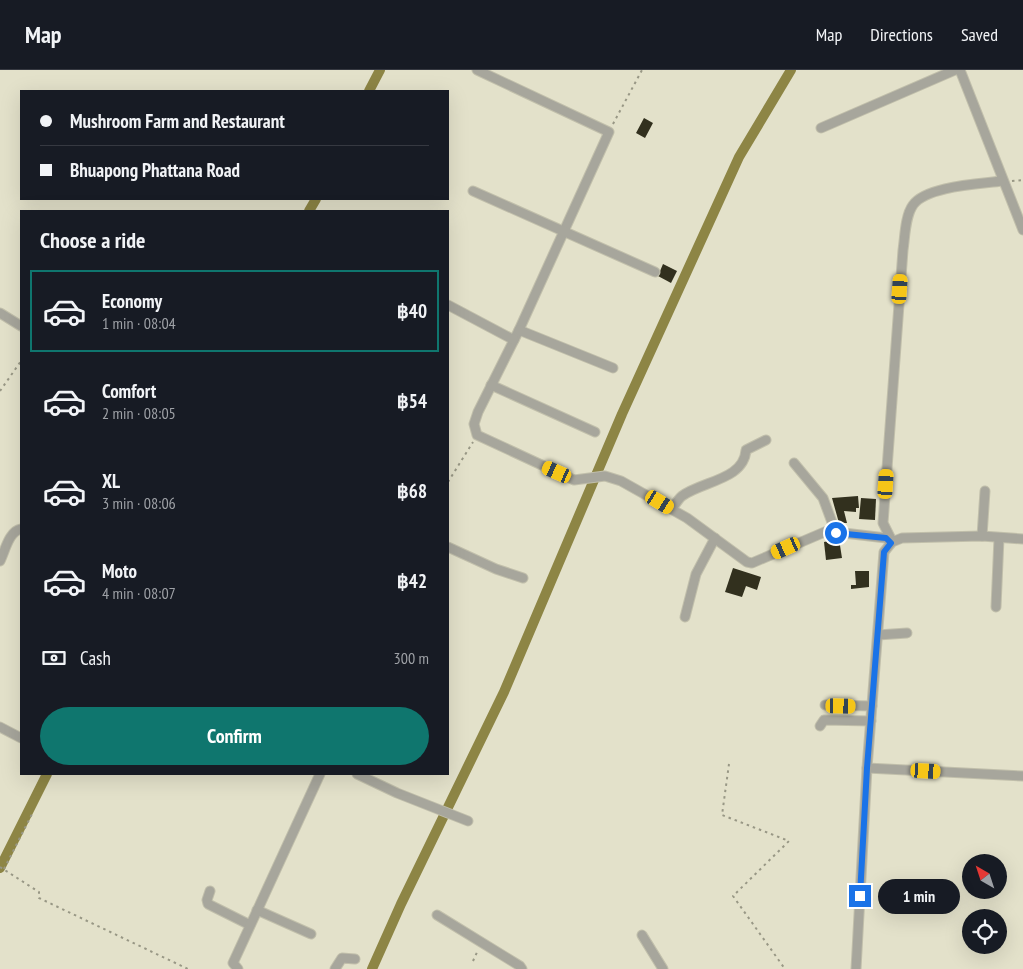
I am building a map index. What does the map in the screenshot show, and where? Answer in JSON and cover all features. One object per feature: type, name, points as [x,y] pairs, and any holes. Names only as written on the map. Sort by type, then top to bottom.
[{"type":"street","points":[[477,70],[609,132],[565,231],[474,424],[477,435],[574,480],[588,480],[605,476],[621,481],[672,509],[739,557],[752,563],[820,533],[886,538],[892,542]]},
{"type":"street","points":[[821,128],[955,70]]},
{"type":"street","points":[[960,70],[1002,181],[1023,230]]},
{"type":"street","points":[[892,542],[883,523],[903,250],[909,214],[918,200],[940,190],[1002,181]]},
{"type":"street","points":[[473,191],[655,272]]},
{"type":"street","points":[[449,306],[514,340]]},
{"type":"street","points":[[0,313],[20,325]]},
{"type":"street","points":[[519,330],[613,368]]},
{"type":"street","points":[[491,385],[595,432]]},
{"type":"street","points":[[672,509],[682,496],[738,469],[746,460],[746,450],[766,440]]},
{"type":"street","points":[[794,463],[823,498],[836,533]]},
{"type":"street","points":[[982,536],[985,491]]},
{"type":"street","points":[[0,561],[12,535],[20,529]]},
{"type":"street","points":[[856,969],[867,768],[884,552],[892,542],[902,538],[982,536],[1023,539]]},
{"type":"street","points":[[685,617],[696,574],[715,538]]},
{"type":"street","points":[[996,607],[999,538]]},
{"type":"street","points":[[449,547],[496,569],[523,578]]},
{"type":"street","points":[[878,635],[907,634]]},
{"type":"street","points":[[825,705],[872,706]]},
{"type":"street","points":[[820,726],[824,720],[871,721]]},
{"type":"street","points":[[0,727],[20,737]]},
{"type":"street","points":[[867,768],[1023,776]]},
{"type":"street","points":[[238,969],[233,963],[320,775]]},
{"type":"street","points":[[359,775],[398,793],[468,820]]},
{"type":"street","points":[[210,891],[207,900],[208,904],[250,925]]},
{"type":"street","points":[[257,910],[311,934]]},
{"type":"street","points":[[437,915],[522,969]]},
{"type":"street","points":[[642,935],[663,969]]},
{"type":"street","points":[[335,969],[342,958],[355,959]]},
{"type":"path","points":[[609,132],[642,70]]},
{"type":"path","points":[[0,391],[20,361]]},
{"type":"path","points":[[449,480],[477,435]]},
{"type":"path","points":[[729,764],[722,815],[789,841],[733,896],[784,969]]},
{"type":"path","points":[[4,870],[32,814]]},
{"type":"path","points":[[0,867],[39,892],[39,898],[188,969]]},
{"type":"path","points":[[473,961],[480,943]]},
{"type":"building","points":[[644,118],[653,123],[645,138],[636,133]]},
{"type":"building","points":[[663,264],[677,271],[671,283],[658,276]]},
{"type":"building","points":[[858,496],[859,508],[856,508],[856,512],[844,511],[847,523],[839,523],[832,498]]},
{"type":"building","points":[[861,498],[876,499],[875,520],[859,519]]},
{"type":"building","points":[[839,539],[842,558],[826,560],[824,542]]},
{"type":"building","points":[[733,568],[761,577],[757,590],[746,586],[742,597],[725,592]]},
{"type":"building","points":[[855,571],[869,571],[869,587],[851,589],[851,585],[856,585]]},
{"type":"waterway","points":[[370,90],[380,70]]},
{"type":"waterway","points":[[372,969],[401,904],[504,692],[622,414],[739,157],[791,70]]},
{"type":"waterway","points":[[310,210],[315,200]]},
{"type":"waterway","points":[[0,868],[46,775]]},
{"type":"route","points":[[836,533],[886,538],[891,543],[884,552],[867,768],[860,896]]}]
